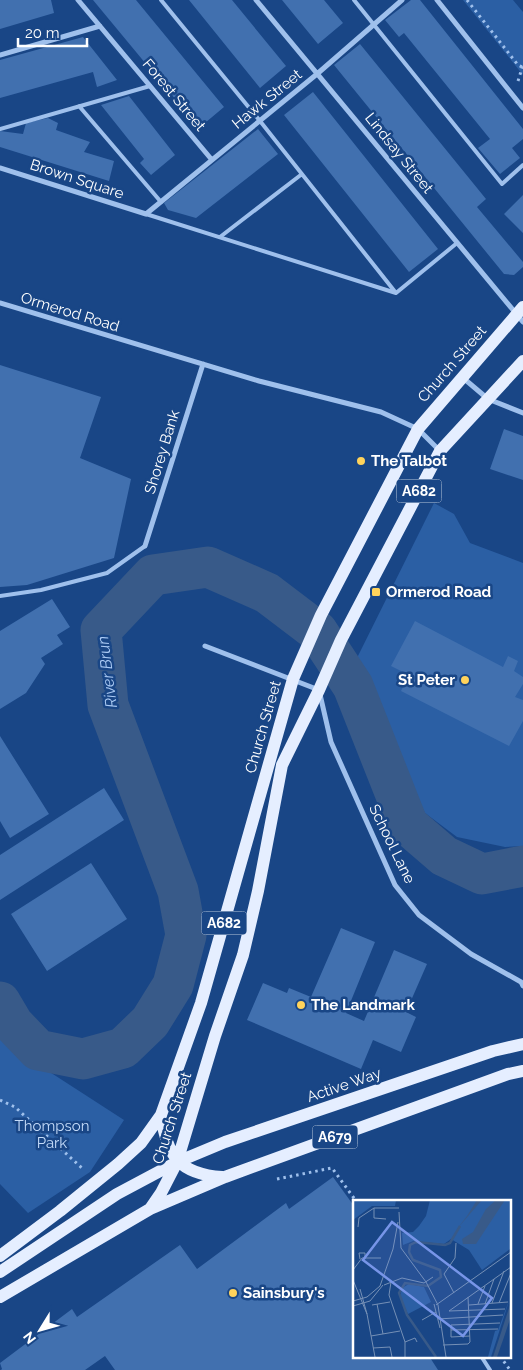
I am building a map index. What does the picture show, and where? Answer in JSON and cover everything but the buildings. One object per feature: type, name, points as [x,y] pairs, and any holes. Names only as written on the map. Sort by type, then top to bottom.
[{"type":"main road","name":"Church Street","points":[[96,1182],[141,1143],[161,1115],[201,1003],[293,679],[320,615],[418,429],[462,377],[521,315]]},
{"type":"main road","name":"Church Street","points":[[150,1209],[162,1193],[177,1162],[215,1036],[243,955],[258,891],[282,765],[341,640],[440,451],[523,360]]},
{"type":"main road","name":"Active Way","points":[[0,1272],[117,1194],[177,1162],[224,1142],[493,1050],[523,1044]]},
{"type":"main road","name":"A679","points":[[0,1297],[150,1209],[225,1177],[508,1074],[523,1071]]},
{"type":"main road","points":[[161,1115],[170,1150],[177,1162],[194,1172],[225,1177]]},
{"type":"main road","name":"A682","points":[[0,1256],[96,1182]]},
{"type":"street","name":"Forest Street","points":[[78,0],[212,160]]},
{"type":"street","name":"Lindsay Street","points":[[256,0],[457,243],[521,315]]},
{"type":"street","name":"Hawk Street","points":[[146,214],[317,74],[402,0]]},
{"type":"street","points":[[437,0],[523,108]]},
{"type":"street","points":[[0,55],[100,26]]},
{"type":"street","name":"Brown Square","points":[[0,168],[146,214]]},
{"type":"street","name":"Ormerod Road","points":[[0,303],[203,364],[381,412],[418,429],[440,451]]},
{"type":"street","name":"Shorey Bank","points":[[145,546],[203,364]]},
{"type":"street","points":[[462,377],[488,399],[523,412]]},
{"type":"street","points":[[205,646],[319,690]]},
{"type":"street","name":"School Lane","points":[[319,690],[332,742],[395,885],[419,915],[471,954],[522,983]]},
{"type":"lane","points":[[160,0],[260,121],[396,293]]},
{"type":"lane","points":[[354,0],[502,184],[523,165]]},
{"type":"lane","points":[[0,129],[150,86]]},
{"type":"lane","points":[[79,106],[161,202]]},
{"type":"lane","points":[[220,237],[302,174]]},
{"type":"lane","points":[[146,214],[396,293]]},
{"type":"lane","points":[[396,293],[457,243]]},
{"type":"lane","points":[[0,596],[41,590],[107,573],[145,546]]},
{"type":"lane","points":[[482,1358],[490,1370]]},
{"type":"path","points":[[467,0],[518,65],[522,67]]},
{"type":"path","points":[[0,1100],[16,1107],[96,1182]]},
{"type":"path","points":[[277,1179],[332,1168],[355,1200]]},
{"type":"path","points":[[501,1358],[510,1370]]},
{"type":"green space","points":[[463,0],[513,0],[523,12],[523,75]]},
{"type":"green space","points":[[434,503],[454,514],[470,543],[523,563],[523,846],[505,847],[457,837],[425,813],[353,666]]},
{"type":"green space","name":"Thompson Park","points":[[0,1019],[25,1056],[124,1120],[90,1172],[28,1213],[0,1184]]},
{"type":"waterway","name":"River Brun","points":[[0,1002],[13,1024],[38,1050],[83,1059],[123,1048],[150,1022],[173,985],[186,935],[178,891],[108,705],[101,630],[153,575],[208,567],[267,593],[317,631],[353,686],[408,825],[444,856],[482,874],[523,866]]},
{"type":"place","name":"The Talbot","points":[[361,461]]},
{"type":"place","name":"Ormerod Road","points":[[376,592]]},
{"type":"place","name":"St Peter","points":[[465,680]]},
{"type":"place","name":"The Landmark","points":[[301,1005]]},
{"type":"place","name":"Sainsbury's","points":[[233,1293]]}]
